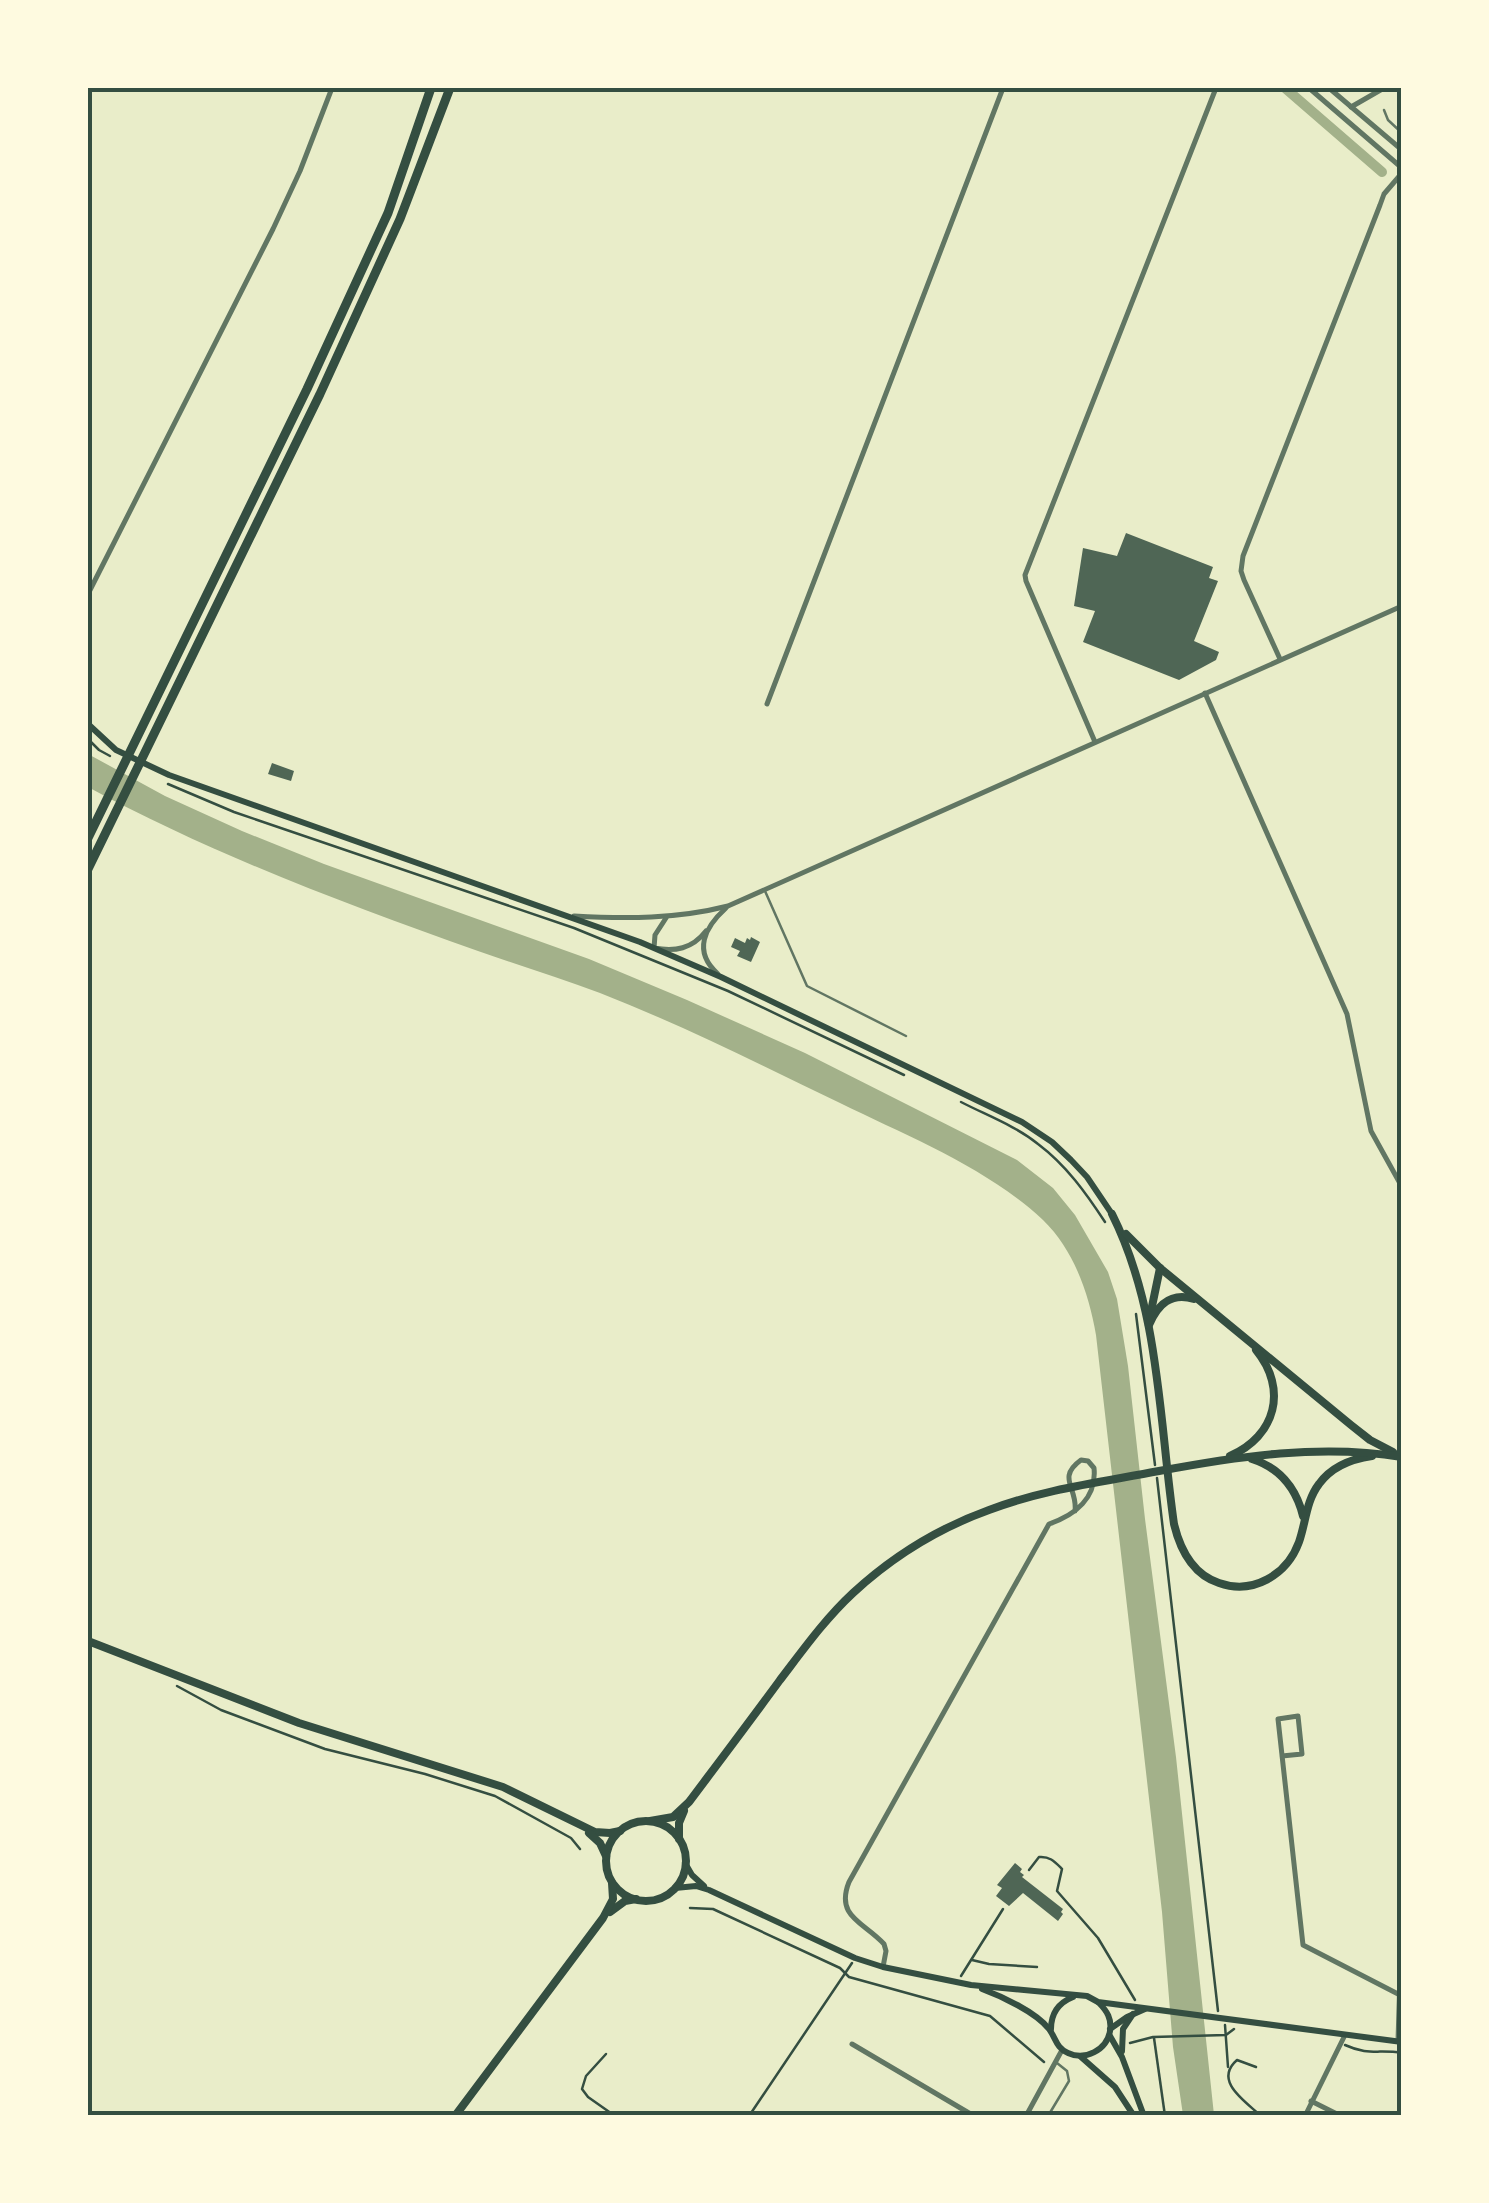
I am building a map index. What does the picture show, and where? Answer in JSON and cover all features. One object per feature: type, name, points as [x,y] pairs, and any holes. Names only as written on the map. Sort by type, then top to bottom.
[{"type":"highway","points":[[88,838],[307,390],[388,214],[431,88]]},
{"type":"highway","points":[[88,869],[320,394],[400,219],[450,88]]},
{"type":"main road","points":[[88,724],[116,750],[169,775],[654,948],[721,977],[1022,1122],[1052,1142],[1097,1190],[1108,1218],[1126,1242],[1149,1325],[1178,1541],[1185,1556],[1207,1578],[1239,1586],[1268,1580],[1282,1569],[1298,1546],[1312,1494],[1320,1482],[1341,1464],[1387,1454]]},
{"type":"main road","points":[[1108,1218],[1160,1268],[1360,1432],[1402,1456]]},
{"type":"main road","points":[[1149,1325],[1160,1268]]},
{"type":"main road","points":[[1149,1325],[1158,1306],[1166,1300],[1183,1296],[1198,1300]]},
{"type":"main road","points":[[1215,1462],[1255,1442],[1272,1412],[1271,1374],[1259,1352],[1242,1336]]},
{"type":"main road","points":[[88,1640],[322,1731],[503,1787],[603,1833],[673,1817],[689,1802],[842,1603],[910,1549],[958,1522],[1004,1504],[1065,1488],[1192,1465],[1310,1452],[1402,1456]]},
{"type":"main road","points":[[1248,1457],[1270,1467],[1291,1486],[1304,1522]]},
{"type":"main road","points":[[679,1840],[679,1823],[689,1802]]},
{"type":"main road","points":[[650,1822],[664,1826],[683,1848],[684,1873],[675,1888]]},
{"type":"main road","points":[[578,1824],[597,1839],[606,1856]]},
{"type":"main road","points":[[620,1830],[610,1844],[606,1868],[621,1892],[636,1899]]},
{"type":"main road","points":[[685,1863],[709,1890]]},
{"type":"main road","points":[[456,2116],[603,1918],[613,1899],[612,1882]]},
{"type":"main road","points":[[603,1918],[619,1904],[659,1898],[675,1888],[696,1886],[883,1968],[972,1984],[1086,1996],[1134,2010],[1221,2016],[1400,2041]]},
{"type":"main road","points":[[972,1984],[1012,2003],[1050,2030]]},
{"type":"main road","points":[[1074,1996],[1055,2010],[1050,2030],[1055,2042],[1062,2050],[1080,2056],[1120,2092],[1134,2116]]},
{"type":"main road","points":[[1098,2002],[1108,2014],[1110,2032],[1144,2116]]},
{"type":"main road","points":[[1080,2056],[1098,2050],[1110,2032],[1134,2010]]},
{"type":"main road","points":[[1122,2057],[1123,2029],[1134,2010]]},
{"type":"street","points":[[88,594],[273,229],[332,88]]},
{"type":"street","points":[[767,704],[1003,88]]},
{"type":"street","points":[[1095,742],[1025,575],[1216,88]]},
{"type":"street","points":[[1280,660],[1244,580],[1241,563],[1384,194],[1402,170],[1309,88]]},
{"type":"street","points":[[1329,88],[1402,150]]},
{"type":"street","points":[[1350,106],[1384,88]]},
{"type":"street","points":[[565,916],[668,916],[728,906],[1402,606]]},
{"type":"street","points":[[1206,693],[1348,1014],[1371,1131],[1402,1186]]},
{"type":"street","points":[[668,916],[654,948],[684,948],[699,940],[728,906]]},
{"type":"street","points":[[706,931],[703,942],[707,961],[721,977]]},
{"type":"street","points":[[883,1968],[884,1944],[846,1910],[844,1898],[849,1882],[1049,1524],[1070,1516],[1075,1511],[1090,1495],[1094,1468],[1081,1460],[1069,1474],[1075,1511]]},
{"type":"street","points":[[1282,1756],[1302,1754],[1298,1716],[1278,1718],[1282,1756],[1303,1945],[1400,1995]]},
{"type":"street","points":[[1400,2041],[1402,1913]]},
{"type":"street","points":[[1305,2116],[1344,2034]]},
{"type":"street","points":[[852,2044],[974,2116]]},
{"type":"street","points":[[1026,2116],[1062,2050]]},
{"type":"street","points":[[1310,2101],[1341,2116]]},
{"type":"lane","points":[[1384,110],[1388,120],[1402,133]]},
{"type":"lane","points":[[764,890],[807,986],[906,1036]]},
{"type":"lane","points":[[1048,2116],[1070,2082],[1067,2071],[1054,2065]]},
{"type":"path","points":[[88,739],[115,758]]},
{"type":"path","points":[[162,781],[234,812],[574,928],[728,991],[902,1074]]},
{"type":"path","points":[[952,1098],[1036,1141],[1108,1218]]},
{"type":"path","points":[[1134,1302],[1228,2071],[1231,2087],[1260,2116]]},
{"type":"path","points":[[167,1680],[222,1710],[325,1749],[495,1796],[571,1838],[580,1849]]},
{"type":"path","points":[[1029,1870],[1039,1858],[1045,1857],[1062,1870],[1057,1891],[1098,1938],[1132,1992],[1134,2010]]},
{"type":"path","points":[[690,1908],[713,1909],[840,1968],[849,1977],[990,2016],[1054,2065]]},
{"type":"path","points":[[958,1982],[1003,1909]]},
{"type":"path","points":[[749,2116],[855,1958]]},
{"type":"path","points":[[971,1959],[989,1964],[1037,1966]]},
{"type":"path","points":[[1165,2116],[1153,2037],[1223,2036],[1235,2029]]},
{"type":"path","points":[[1340,2043],[1357,2050],[1402,2052]]},
{"type":"path","points":[[606,2054],[586,2076],[582,2088],[588,2098],[615,2116]]},
{"type":"path","points":[[1228,2071],[1236,2060],[1256,2067]]},
{"type":"shaded area","points":[[88,754],[165,796],[242,831],[589,959],[805,1053],[1017,1160],[1053,1188],[1075,1215],[1108,1272],[1117,1299],[1176,1757],[1214,2115],[1183,2115],[1096,1335],[1078,1273],[1054,1232],[1021,1201],[972,1169],[691,1032],[600,993],[329,896],[135,811],[88,787]]},
{"type":"building","points":[[1126,533],[1213,567],[1209,578],[1218,581],[1194,641],[1219,652],[1216,660],[1179,680],[1083,642],[1095,611],[1074,606],[1083,548],[1117,556]]},
{"type":"building","points":[[272,763],[294,771],[291,781],[268,774]]},
{"type":"building","points":[[751,937],[760,942],[751,962],[737,956],[740,951],[731,947],[735,938],[745,943]]},
{"type":"building","points":[[1015,1863],[1022,1869],[1022,1877],[1063,1909],[1058,1921],[1023,1893],[1009,1906],[996,1896],[1002,1888],[997,1885]]},
{"type":"waterway","points":[[1285,88],[1382,172]]}]
